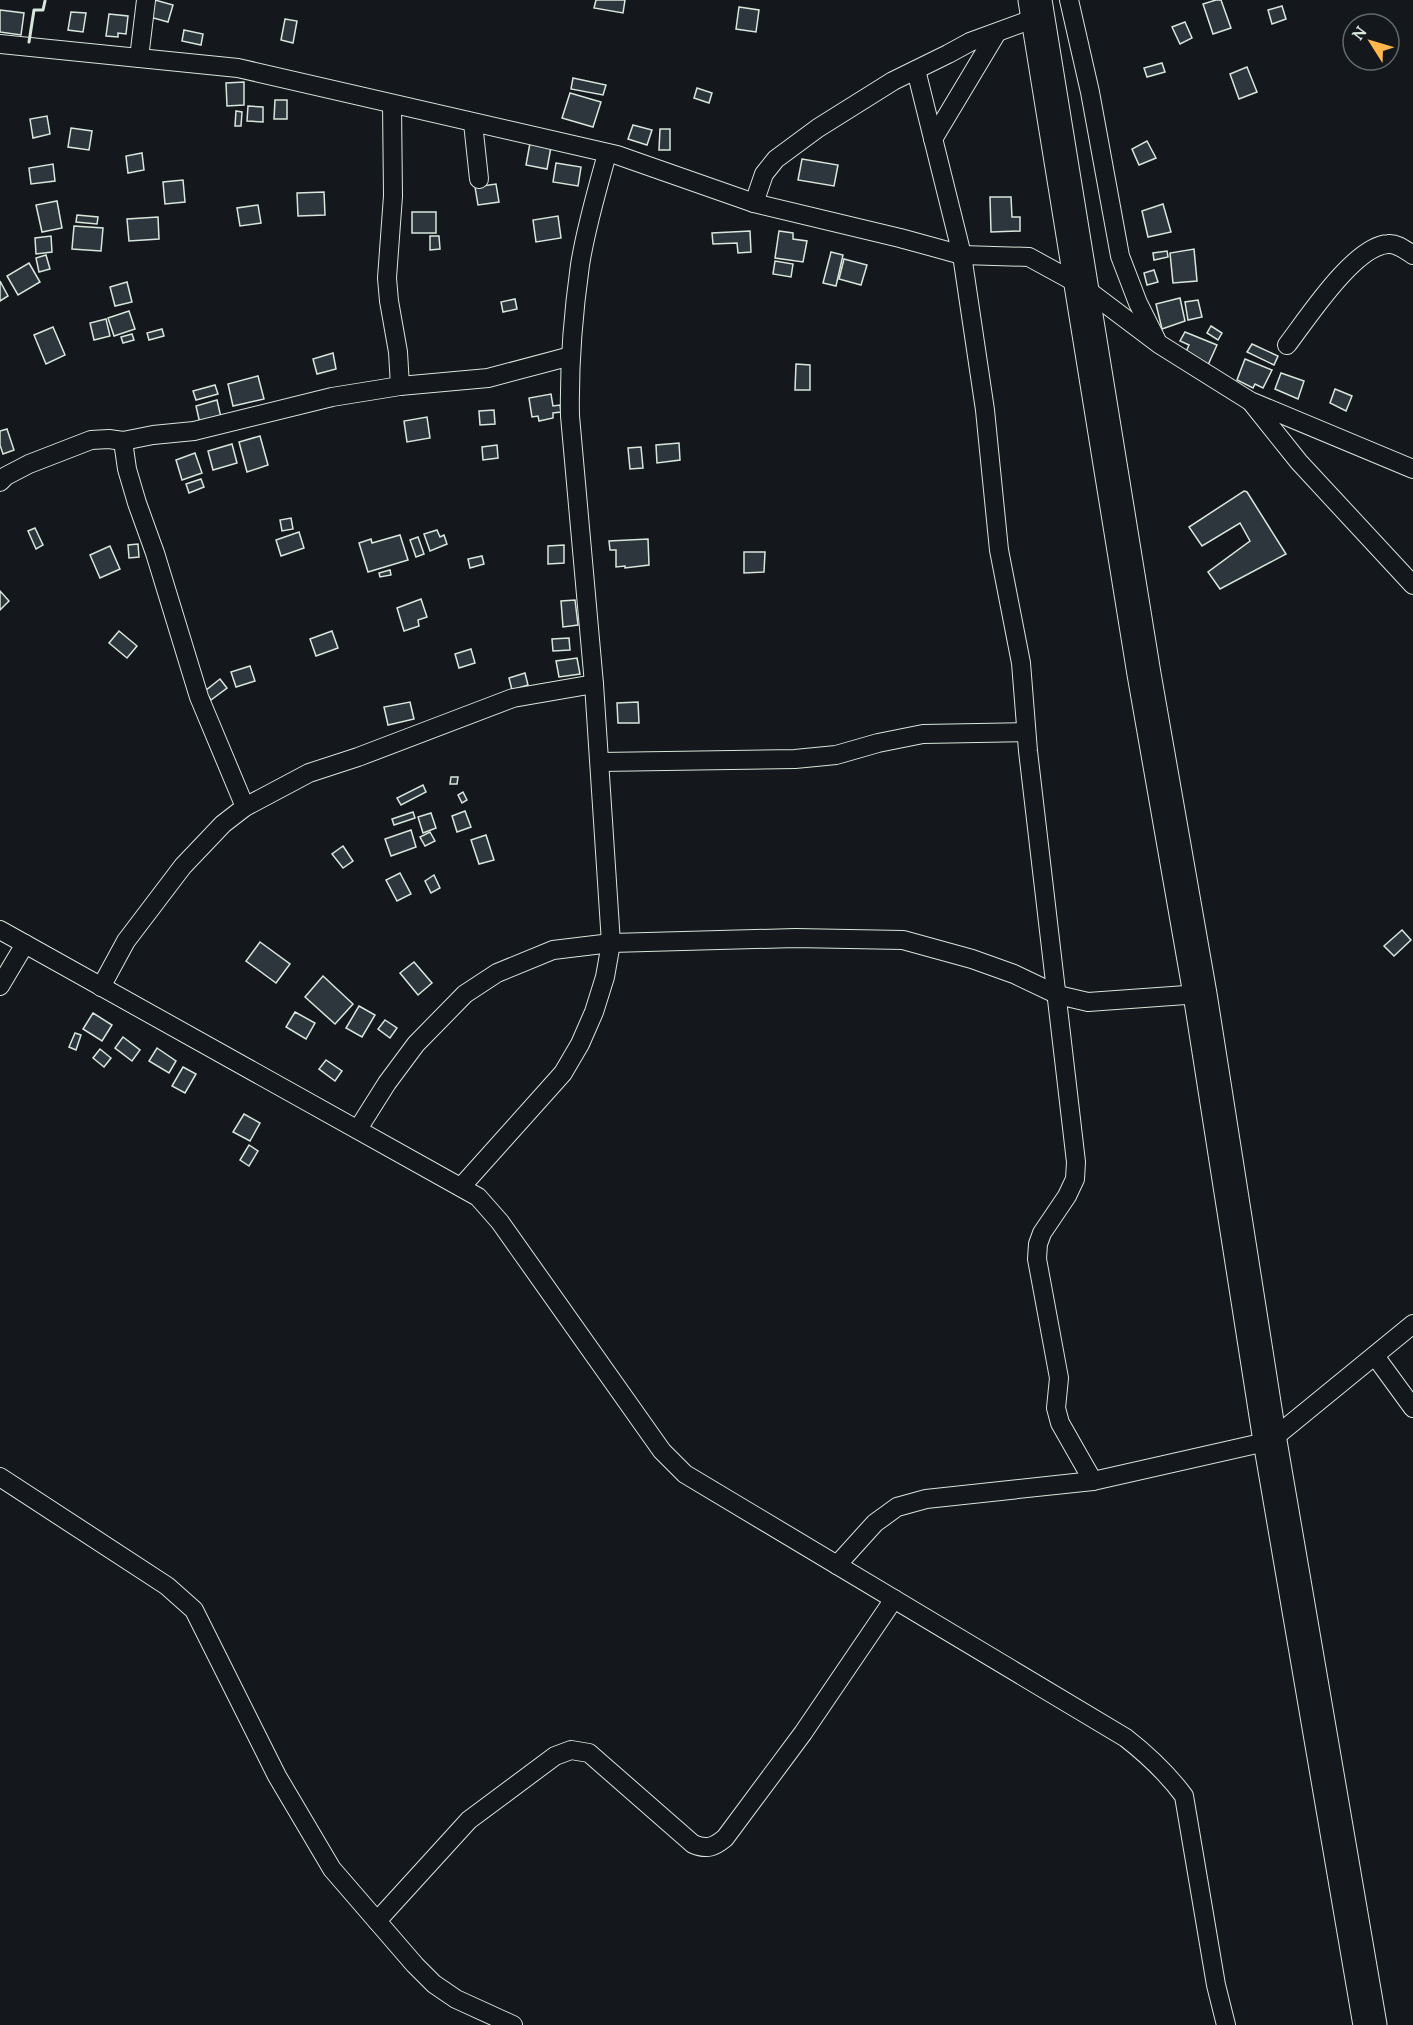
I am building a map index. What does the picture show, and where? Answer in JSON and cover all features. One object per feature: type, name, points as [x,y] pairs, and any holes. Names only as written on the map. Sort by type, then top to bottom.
[{"type":"highway","points":[[1037,9],[1144,674],[1200,994],[1270,1441],[1370,2025]]},
{"type":"street","points":[[139,58],[146,0]]},
{"type":"street","points":[[1069,0],[1090,92],[1120,256],[1138,303],[1159,344]]},
{"type":"street","points":[[754,203],[764,174],[776,159],[818,128],[893,81],[970,42],[996,34],[1037,9]]},
{"type":"street","points":[[933,139],[996,34]]},
{"type":"street","points":[[0,44],[238,68],[607,154],[754,203],[962,255],[1029,257],[1083,286],[1159,344],[1250,401],[1413,469]]},
{"type":"street","points":[[916,70],[962,255],[985,410],[999,550],[1021,663],[1026,732],[1076,1162],[1075,1179],[1067,1196],[1042,1233],[1038,1244],[1037,1259],[1059,1378],[1056,1408],[1060,1423],[1093,1481]]},
{"type":"street","points":[[392,104],[393,196],[387,278],[398,352],[400,386]]},
{"type":"street","points":[[473,123],[479,179]]},
{"type":"street","points":[[461,1187],[563,1073],[580,1044],[594,1012],[605,977],[610,943],[600,762],[570,416],[571,356],[580,266],[607,154]]},
{"type":"street","points":[[1287,345],[1336,281],[1366,253],[1388,243],[1396,244],[1413,255]]},
{"type":"street","points":[[0,482],[6,476],[29,464],[91,440],[123,441],[194,431],[332,397],[400,386],[488,378],[571,356]]},
{"type":"street","points":[[1250,401],[1299,462],[1413,585]]},
{"type":"street","points":[[123,441],[127,469],[137,503],[155,553],[199,697],[245,807]]},
{"type":"street","points":[[101,987],[126,941],[177,874],[223,824],[245,807],[309,773],[369,753],[513,698],[594,684]]},
{"type":"street","points":[[600,762],[795,759],[836,756],[878,743],[923,734],[1026,732]]},
{"type":"street","points":[[0,930],[478,1197],[500,1222],[673,1464],[685,1474],[1126,1738],[1150,1757],[1169,1776],[1184,1796],[1216,1985],[1226,2025]]},
{"type":"street","points":[[358,1129],[387,1083],[416,1044],[465,994],[497,973],[553,950],[610,943],[795,938],[903,940],[972,959],[1014,974],[1058,995],[1089,1002],[1200,994]]},
{"type":"street","points":[[0,986],[25,944]]},
{"type":"street","points":[[837,1565],[875,1522],[897,1506],[926,1499],[1093,1481],[1270,1441],[1413,1324]]},
{"type":"street","points":[[1375,1356],[1413,1408]]},
{"type":"street","points":[[0,1478],[167,1586],[194,1610],[278,1776],[332,1869],[434,1984],[456,1999],[513,2025]]},
{"type":"street","points":[[377,1921],[469,1820],[555,1756],[571,1750],[589,1753],[693,1844],[705,1849],[715,1846],[725,1838],[803,1733],[894,1599]]},
{"type":"building","points":[[155,0],[173,5],[168,22],[150,17]]},
{"type":"building","points":[[596,0],[625,0],[623,13],[594,8]]},
{"type":"building","points":[[1221,0],[1231,28],[1213,34],[1203,4]]},
{"type":"building","points":[[1282,6],[1286,19],[1272,24],[1268,10]]},
{"type":"building","points":[[739,7],[759,10],[756,32],[736,29]]},
{"type":"building","points":[[0,10],[24,13],[21,35],[0,32]]},
{"type":"building","points":[[71,12],[86,13],[83,32],[68,30]]},
{"type":"building","points":[[109,14],[128,16],[126,34],[118,33],[118,37],[106,36]]},
{"type":"building","points":[[285,19],[297,21],[293,43],[281,40]]},
{"type":"building","points":[[1185,22],[1192,38],[1180,44],[1172,27]]},
{"type":"building","points":[[184,30],[203,34],[201,45],[182,41]]},
{"type":"building","points":[[1162,63],[1165,72],[1147,77],[1144,68]]},
{"type":"building","points":[[1247,67],[1257,92],[1239,99],[1230,74]]},
{"type":"building","points":[[573,78],[606,85],[603,95],[571,89]]},
{"type":"building","points":[[244,82],[244,105],[227,106],[226,83]]},
{"type":"building","points":[[697,88],[712,93],[709,103],[694,98]]},
{"type":"building","points":[[570,93],[601,102],[593,127],[562,118]]},
{"type":"building","points":[[275,100],[287,100],[287,119],[274,119]]},
{"type":"building","points":[[248,106],[263,107],[263,122],[247,121]]},
{"type":"building","points":[[236,111],[242,112],[241,126],[235,126]]},
{"type":"building","points":[[47,116],[50,134],[33,138],[30,119]]},
{"type":"building","points":[[633,125],[652,130],[647,145],[628,139]]},
{"type":"building","points":[[71,128],[92,131],[89,150],[68,147]]},
{"type":"building","points":[[660,129],[670,129],[670,150],[659,150]]},
{"type":"building","points":[[1147,141],[1156,158],[1139,165],[1132,149]]},
{"type":"building","points":[[530,143],[551,147],[547,169],[526,165]]},
{"type":"building","points":[[142,153],[144,170],[128,173],[126,156]]},
{"type":"building","points":[[802,159],[838,165],[834,186],[798,180]]},
{"type":"building","points":[[556,163],[581,167],[578,186],[553,182]]},
{"type":"building","points":[[53,164],[55,181],[31,184],[29,168]]},
{"type":"building","points":[[183,180],[185,202],[165,204],[163,182]]},
{"type":"building","points":[[496,184],[499,202],[478,205],[475,187]]},
{"type":"building","points":[[324,192],[325,215],[298,216],[297,193]]},
{"type":"building","points":[[990,197],[1011,197],[1012,217],[1020,217],[1020,231],[991,232]]},
{"type":"building","points":[[57,201],[62,228],[42,232],[36,205]]},
{"type":"building","points":[[1163,204],[1171,232],[1148,237],[1142,211]]},
{"type":"building","points":[[258,205],[261,223],[240,226],[237,208]]},
{"type":"building","points":[[412,212],[436,212],[436,233],[412,233]]},
{"type":"building","points":[[77,215],[98,217],[97,224],[76,222]]},
{"type":"building","points":[[558,216],[561,238],[536,242],[533,220]]},
{"type":"building","points":[[158,217],[159,239],[129,241],[127,219]]},
{"type":"building","points":[[74,226],[103,228],[101,251],[72,249]]},
{"type":"building","points":[[750,231],[751,252],[738,253],[737,243],[713,244],[712,233]]},
{"type":"building","points":[[779,231],[793,233],[793,239],[807,241],[803,262],[775,258]]},
{"type":"building","points":[[51,236],[52,252],[36,254],[35,238]]},
{"type":"building","points":[[430,236],[439,236],[440,249],[430,250]]},
{"type":"building","points":[[1194,249],[1197,281],[1173,283],[1170,253]]},
{"type":"building","points":[[1167,251],[1168,257],[1154,260],[1153,253]]},
{"type":"building","points":[[831,252],[843,255],[836,286],[823,283]]},
{"type":"building","points":[[46,255],[50,269],[39,272],[36,258]]},
{"type":"building","points":[[844,259],[867,265],[861,285],[839,279]]},
{"type":"building","points":[[775,261],[793,264],[791,277],[773,274]]},
{"type":"building","points":[[29,263],[40,282],[18,295],[7,276]]},
{"type":"building","points":[[1154,270],[1158,282],[1147,285],[1144,273]]},
{"type":"building","points":[[0,281],[8,296],[0,301]]},
{"type":"building","points":[[127,282],[132,302],[115,306],[110,287]]},
{"type":"building","points":[[1180,298],[1185,321],[1162,329],[1156,304]]},
{"type":"building","points":[[515,299],[517,309],[503,312],[501,302]]},
{"type":"building","points":[[1198,300],[1202,317],[1188,320],[1185,302]]},
{"type":"building","points":[[129,311],[135,329],[114,336],[108,318]]},
{"type":"building","points":[[106,319],[110,336],[94,340],[90,323]]},
{"type":"building","points":[[1211,326],[1222,333],[1218,340],[1207,333]]},
{"type":"building","points":[[53,327],[65,355],[46,364],[34,335]]},
{"type":"building","points":[[162,329],[164,336],[149,340],[147,333]]},
{"type":"building","points":[[1185,332],[1217,345],[1208,365],[1185,354],[1189,345],[1180,341]]},
{"type":"building","points":[[132,334],[134,340],[123,343],[121,337]]},
{"type":"building","points":[[1252,344],[1278,356],[1274,365],[1247,352]]},
{"type":"building","points":[[333,353],[336,369],[317,374],[313,359]]},
{"type":"building","points":[[1245,359],[1272,370],[1263,388],[1255,384],[1253,388],[1237,380]]},
{"type":"building","points":[[796,364],[810,365],[810,390],[795,390]]},
{"type":"building","points":[[1281,373],[1304,381],[1298,399],[1275,389]]},
{"type":"building","points":[[258,376],[264,399],[233,406],[228,384]]},
{"type":"building","points":[[215,385],[218,394],[196,400],[193,391]]},
{"type":"building","points":[[1335,389],[1352,396],[1346,411],[1330,403]]},
{"type":"building","points":[[551,394],[553,406],[560,405],[561,412],[553,413],[553,418],[539,421],[538,416],[532,417],[529,398]]},
{"type":"building","points":[[217,400],[222,422],[201,428],[196,406]]},
{"type":"building","points":[[494,410],[495,424],[480,425],[479,411]]},
{"type":"building","points":[[427,417],[430,438],[407,442],[404,421]]},
{"type":"building","points":[[7,429],[14,450],[3,454],[0,445],[0,431]]},
{"type":"building","points":[[260,436],[268,465],[247,472],[239,442]]},
{"type":"building","points":[[679,443],[680,460],[657,463],[656,445]]},
{"type":"building","points":[[232,444],[237,463],[213,470],[208,451]]},
{"type":"building","points":[[497,445],[498,458],[483,460],[482,447]]},
{"type":"building","points":[[641,447],[643,468],[630,469],[628,448]]},
{"type":"building","points":[[195,453],[202,473],[182,480],[176,460]]},
{"type":"building","points":[[201,479],[204,487],[189,493],[186,484]]},
{"type":"building","points":[[1244,491],[1247,492],[1286,554],[1220,589],[1208,572],[1250,541],[1240,523],[1202,546],[1189,527]]},
{"type":"building","points":[[291,518],[293,529],[282,531],[280,520]]},
{"type":"building","points":[[35,528],[43,545],[36,549],[28,531]]},
{"type":"building","points":[[437,530],[440,537],[444,535],[447,544],[430,551],[424,534]]},
{"type":"building","points":[[299,532],[304,548],[281,556],[276,540]]},
{"type":"building","points":[[400,535],[408,560],[368,572],[359,543],[371,539],[372,543]]},
{"type":"building","points":[[418,537],[424,554],[416,557],[410,540]]},
{"type":"building","points":[[648,539],[649,565],[616,567],[616,550],[610,550],[609,541]]},
{"type":"building","points":[[138,544],[139,557],[129,558],[128,545]]},
{"type":"building","points":[[564,545],[564,563],[548,564],[548,546]]},
{"type":"building","points":[[110,546],[120,569],[100,578],[90,555]]},
{"type":"building","points":[[744,552],[765,552],[764,572],[744,573]]},
{"type":"building","points":[[482,556],[484,564],[470,568],[468,559]]},
{"type":"building","points":[[390,570],[391,575],[380,577],[379,573]]},
{"type":"building","points":[[0,591],[9,601],[0,610]]},
{"type":"building","points":[[421,599],[427,617],[418,620],[419,626],[404,631],[397,608]]},
{"type":"building","points":[[575,600],[578,625],[563,627],[561,601]]},
{"type":"building","points":[[119,631],[137,646],[127,658],[109,643]]},
{"type":"building","points":[[332,631],[338,648],[316,656],[310,639]]},
{"type":"building","points":[[569,638],[570,650],[553,651],[552,639]]},
{"type":"building","points":[[471,649],[475,663],[459,668],[455,654]]},
{"type":"building","points":[[577,658],[580,674],[559,677],[556,661]]},
{"type":"building","points":[[250,666],[255,681],[236,687],[231,672]]},
{"type":"building","points":[[525,673],[528,685],[512,690],[509,678]]},
{"type":"building","points":[[220,679],[227,688],[211,700],[205,691]]},
{"type":"building","points":[[410,702],[414,719],[388,725],[384,707]]},
{"type":"building","points":[[638,702],[639,723],[618,723],[617,703]]},
{"type":"building","points":[[451,777],[458,777],[457,784],[450,784]]},
{"type":"building","points":[[423,785],[426,792],[401,805],[397,798]]},
{"type":"building","points":[[463,792],[467,800],[462,803],[458,795]]},
{"type":"building","points":[[465,811],[471,827],[457,832],[452,816]]},
{"type":"building","points":[[413,812],[415,818],[394,825],[392,819]]},
{"type":"building","points":[[431,813],[436,828],[423,833],[418,817]]},
{"type":"building","points":[[411,830],[416,847],[391,856],[385,839]]},
{"type":"building","points":[[430,832],[435,841],[425,846],[420,837]]},
{"type":"building","points":[[486,835],[494,860],[479,864],[471,840]]},
{"type":"building","points":[[343,846],[353,861],[343,868],[332,854]]},
{"type":"building","points":[[400,873],[411,894],[397,901],[386,880]]},
{"type":"building","points":[[434,875],[440,888],[431,893],[425,881]]},
{"type":"building","points":[[1402,930],[1411,940],[1394,956],[1384,946]]},
{"type":"building","points":[[260,942],[290,964],[276,983],[246,961]]},
{"type":"building","points":[[414,962],[432,983],[418,995],[400,973]]},
{"type":"building","points":[[323,976],[353,1004],[335,1024],[305,997]]},
{"type":"building","points":[[359,1006],[375,1015],[362,1037],[346,1028]]},
{"type":"building","points":[[295,1012],[315,1023],[306,1039],[286,1027]]},
{"type":"building","points":[[93,1013],[112,1025],[102,1041],[83,1029]]},
{"type":"building","points":[[385,1020],[397,1028],[390,1038],[378,1029]]},
{"type":"building","points":[[75,1033],[81,1035],[76,1050],[69,1047]]},
{"type":"building","points":[[123,1037],[140,1050],[132,1061],[115,1048]]},
{"type":"building","points":[[157,1048],[176,1061],[169,1073],[149,1061]]},
{"type":"building","points":[[100,1049],[111,1058],[104,1067],[93,1058]]},
{"type":"building","points":[[326,1060],[342,1071],[335,1081],[319,1069]]},
{"type":"building","points":[[183,1067],[196,1074],[185,1093],[172,1086]]},
{"type":"building","points":[[244,1114],[260,1123],[250,1141],[233,1132]]},
{"type":"building","points":[[249,1145],[258,1151],[249,1166],[240,1160]]},
{"type":"wall","points":[[29,42],[34,10],[43,10],[45,1]]}]
